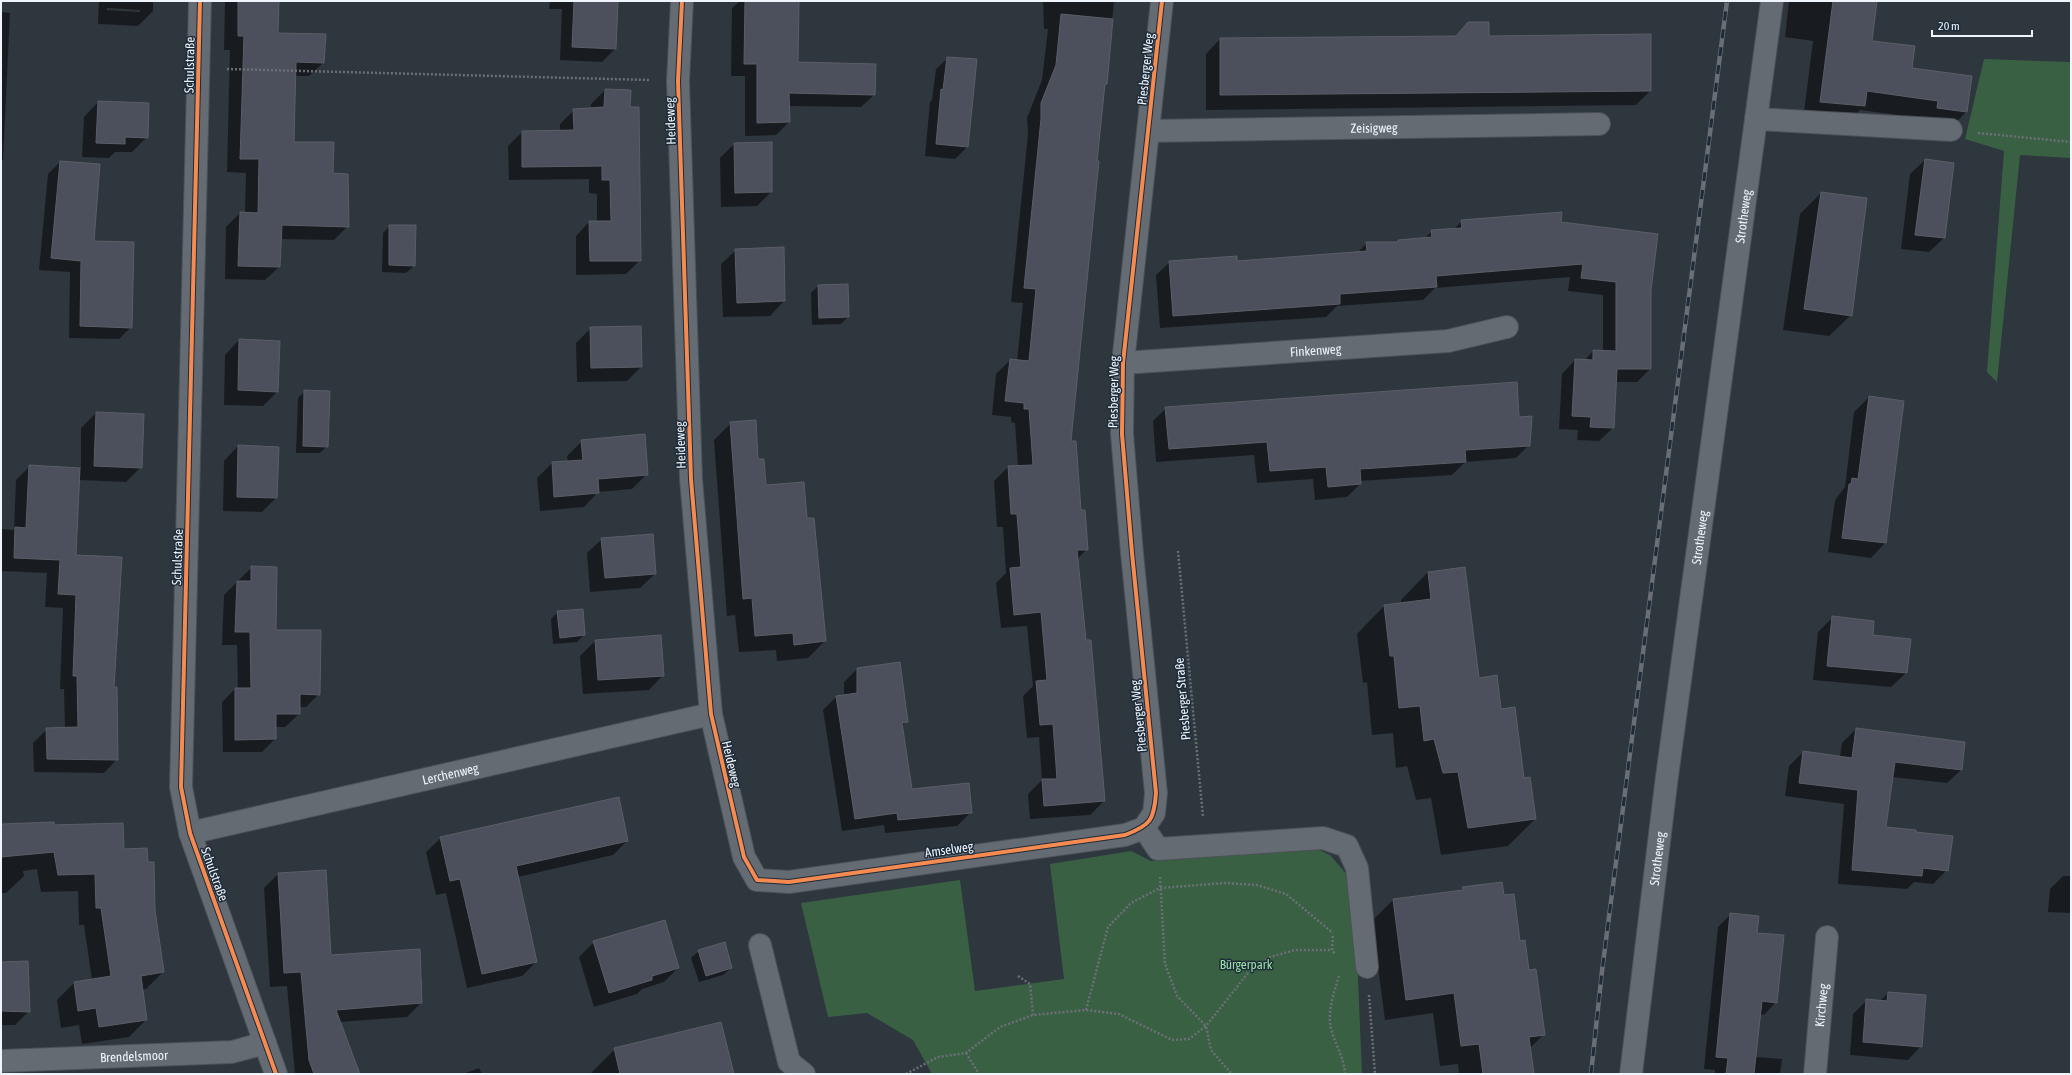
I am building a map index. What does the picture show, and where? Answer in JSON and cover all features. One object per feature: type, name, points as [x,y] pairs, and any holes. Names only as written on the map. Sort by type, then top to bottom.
[{"type":"street","name":"Schulstraße","points":[[200,1],[181,787],[190,832],[276,1074]]},
{"type":"street","name":"Heideweg","points":[[682,1],[678,81],[691,479],[711,714],[744,857],[757,880]]},
{"type":"street","name":"Piesberger Weg","points":[[1144,828],[1154,813],[1156,794],[1132,552],[1124,450],[1123,363],[1162,1]]},
{"type":"street","name":"Strotheweg","points":[[1632,1074],[1666,784],[1772,1]]},
{"type":"street","points":[[1756,119],[1951,130]]},
{"type":"street","name":"Zeisigweg","points":[[1149,131],[1599,124]]},
{"type":"street","name":"Finkenweg","points":[[1123,363],[1448,341],[1507,327]]},
{"type":"street","name":"Lerchenweg","points":[[190,832],[711,714]]},
{"type":"street","points":[[1144,828],[1158,849],[1324,838],[1347,846],[1357,868],[1367,967]]},
{"type":"street","name":"Amselweg","points":[[757,880],[789,882],[1125,835],[1144,828]]},
{"type":"street","name":"Kirchweg","points":[[1815,1074],[1828,937]]},
{"type":"street","points":[[760,945],[790,1062],[804,1074]]},
{"type":"street","name":"Brendelsmoor","points":[[1,1061],[232,1052],[265,1043]]},
{"type":"path","points":[[199,69],[678,81]]},
{"type":"path","points":[[1951,130],[2071,142]]},
{"type":"path","points":[[1158,849],[1165,964],[1177,996],[1206,1026],[1212,1050],[1230,1072],[1234,1074]]},
{"type":"path","points":[[1086,1010],[1108,927],[1131,903],[1160,888],[1225,883],[1257,885],[1286,894],[1334,933]]},
{"type":"path","points":[[906,1074],[938,1057],[966,1052],[1000,1027],[1033,1015],[1086,1010],[1119,1014],[1172,1040],[1189,1039],[1206,1026],[1248,973],[1270,956],[1295,950],[1332,950]]},
{"type":"path","points":[[1367,967],[1375,1074]]},
{"type":"path","points":[[1340,970],[1330,1008],[1331,1028],[1344,1063],[1345,1074]]},
{"type":"path","points":[[1018,976],[1030,984],[1033,1015]]},
{"type":"path","points":[[966,1052],[979,1074]]},
{"type":"green space","points":[[1984,59],[2071,62],[2071,158],[2020,155],[1997,382],[1987,372],[2004,151],[1965,139]]},
{"type":"green space","name":"Bürgerpark","points":[[1315,848],[1330,855],[1349,877],[1358,978],[1362,1074],[932,1074],[913,1040],[867,1013],[828,1017],[801,903],[960,880],[975,991],[1064,979],[1050,864],[1131,851],[1151,861]]},
{"type":"building","points":[[238,1],[279,1],[278,33],[326,34],[324,63],[296,62],[294,142],[334,142],[333,173],[348,174],[349,227],[282,225],[280,267],[238,266],[240,212],[258,213],[259,159],[240,159],[244,36],[238,36]]},
{"type":"building","points":[[574,1],[618,1],[616,49],[572,47]]},
{"type":"building","points":[[745,1],[799,1],[798,62],[876,64],[875,95],[789,93],[790,122],[757,123],[757,64],[744,64]]},
{"type":"building","points":[[1833,1],[1877,1],[1872,41],[1915,46],[1912,68],[1972,76],[1967,112],[1937,108],[1938,101],[1867,91],[1865,106],[1820,102]]},
{"type":"building","points":[[1061,14],[1113,19],[1107,84],[1105,84],[1097,161],[1099,161],[1071,441],[1076,441],[1081,510],[1085,510],[1088,550],[1077,550],[1086,640],[1091,640],[1105,801],[1044,806],[1042,779],[1057,779],[1053,724],[1040,725],[1036,681],[1047,680],[1041,612],[1014,615],[1010,568],[1021,567],[1017,514],[1011,514],[1008,466],[1033,465],[1029,409],[1024,409],[1024,403],[1005,401],[1010,359],[1029,361],[1036,289],[1024,288],[1041,119],[1041,103],[1056,65]]},
{"type":"building","points":[[1468,22],[1489,22],[1489,36],[1651,34],[1651,91],[1220,95],[1220,38],[1456,36]]},
{"type":"building","points":[[947,57],[977,59],[968,147],[936,144],[941,89],[943,90]]},
{"type":"building","points":[[605,89],[631,90],[630,107],[639,107],[641,261],[590,261],[589,221],[611,221],[610,180],[602,180],[602,166],[522,167],[522,131],[574,130],[573,109],[604,107]]},
{"type":"building","points":[[98,101],[149,103],[148,138],[125,137],[125,144],[96,143]]},
{"type":"building","points":[[772,142],[772,192],[735,193],[734,143]]},
{"type":"building","points":[[1925,159],[1954,163],[1945,238],[1915,235]]},
{"type":"building","points":[[60,161],[100,164],[94,241],[134,242],[132,328],[80,326],[81,261],[51,258]]},
{"type":"building","points":[[1821,192],[1867,198],[1852,316],[1804,309]]},
{"type":"building","points":[[1562,212],[1561,222],[1658,234],[1651,290],[1651,369],[1617,369],[1614,428],[1590,427],[1591,417],[1572,416],[1575,359],[1593,360],[1593,350],[1616,351],[1616,282],[1581,278],[1583,264],[1436,276],[1437,287],[1340,294],[1340,304],[1173,316],[1169,261],[1237,256],[1237,261],[1367,251],[1366,242],[1398,242],[1398,240],[1432,237],[1431,230],[1462,228],[1461,220]]},
{"type":"building","points":[[389,225],[416,225],[415,266],[389,265]]},
{"type":"building","points":[[784,247],[785,301],[737,303],[735,249]]},
{"type":"building","points":[[848,284],[849,317],[819,318],[818,285]]},
{"type":"building","points":[[641,326],[642,367],[591,368],[590,327]]},
{"type":"building","points":[[239,339],[280,341],[278,392],[238,390]]},
{"type":"building","points":[[1517,382],[1519,417],[1532,416],[1530,446],[1465,450],[1466,462],[1360,469],[1361,484],[1328,487],[1326,467],[1270,471],[1267,442],[1169,449],[1165,407]]},
{"type":"building","points":[[304,390],[330,391],[328,447],[303,446]]},
{"type":"building","points":[[1869,396],[1904,401],[1886,543],[1842,538],[1849,484],[1851,484],[1852,478],[1858,479]]},
{"type":"building","points":[[96,412],[144,414],[142,468],[94,466]]},
{"type":"building","points":[[756,420],[758,459],[764,459],[766,485],[804,482],[807,518],[814,518],[826,641],[794,645],[793,633],[755,636],[752,598],[743,599],[730,422]]},
{"type":"building","points":[[645,434],[648,475],[598,479],[599,493],[554,497],[552,462],[583,460],[581,440]]},
{"type":"building","points":[[238,445],[279,447],[277,498],[237,497]]},
{"type":"building","points":[[29,465],[80,468],[76,555],[122,557],[114,687],[117,687],[118,760],[47,759],[46,728],[78,727],[77,676],[73,676],[76,595],[58,594],[60,560],[14,558],[15,527],[26,528]]},
{"type":"building","points":[[653,534],[656,574],[605,578],[601,538]]},
{"type":"building","points":[[251,566],[277,567],[276,630],[321,630],[320,695],[300,694],[300,714],[276,714],[276,739],[235,740],[235,688],[251,688],[250,632],[235,632],[237,581],[251,581]]},
{"type":"building","points":[[1465,567],[1479,678],[1497,675],[1501,709],[1515,707],[1524,778],[1530,777],[1536,819],[1468,828],[1458,772],[1443,773],[1434,739],[1424,741],[1420,706],[1399,708],[1394,656],[1390,656],[1384,605],[1431,599],[1428,572]]},
{"type":"building","points":[[583,609],[585,635],[560,638],[557,611]]},
{"type":"building","points":[[1832,616],[1874,621],[1873,635],[1911,639],[1907,673],[1827,666]]},
{"type":"building","points":[[661,635],[664,676],[598,680],[595,640]]},
{"type":"building","points":[[900,662],[908,722],[902,723],[912,789],[969,783],[972,813],[898,820],[897,813],[855,819],[836,696],[857,693],[857,668]]},
{"type":"building","points":[[1856,728],[1965,742],[1962,770],[1895,762],[1886,827],[1953,836],[1948,871],[1923,868],[1922,876],[1852,870],[1858,790],[1799,783],[1803,751],[1852,758]]},
{"type":"building","points":[[619,797],[628,841],[516,866],[537,962],[482,974],[460,879],[450,881],[440,837]]},
{"type":"building","points":[[54,822],[54,825],[123,823],[124,849],[147,848],[148,862],[154,862],[155,910],[164,972],[141,976],[147,1020],[99,1027],[96,1008],[78,1011],[74,982],[111,976],[101,908],[96,908],[95,874],[58,875],[54,852],[1,857],[1,824]]},
{"type":"building","points":[[326,870],[331,955],[420,949],[422,1003],[336,1010],[360,1074],[314,1074],[309,1060],[301,972],[284,973],[278,873]]},
{"type":"building","points":[[1502,882],[1504,895],[1514,894],[1520,941],[1525,940],[1529,970],[1536,969],[1545,1035],[1529,1037],[1534,1074],[1483,1074],[1479,1044],[1461,1046],[1454,993],[1406,1000],[1393,899],[1463,890],[1462,887]]},
{"type":"building","points":[[1730,913],[1759,916],[1757,933],[1784,935],[1777,1003],[1762,1001],[1754,1074],[1726,1074],[1728,1058],[1716,1057]]},
{"type":"building","points":[[665,920],[679,968],[652,976],[652,980],[609,993],[593,941]]},
{"type":"building","points":[[725,942],[732,968],[706,976],[698,950]]},
{"type":"building","points":[[28,961],[30,1012],[1,1011],[1,962]]},
{"type":"building","points":[[1888,992],[1926,995],[1922,1047],[1863,1042],[1866,999],[1887,1001]]},
{"type":"building","points":[[721,1022],[734,1074],[620,1074],[614,1048]]},
{"type":"railway","points":[[1591,1074],[1602,971],[1727,1]]},
{"type":"cycle path","points":[[200,1],[181,787],[190,833],[276,1074]]},
{"type":"cycle path","points":[[682,1],[678,81],[691,479],[711,714],[744,857],[757,880],[789,882],[1125,835],[1141,828],[1150,820],[1152,816],[1156,793],[1132,553],[1122,434],[1123,363],[1162,1]]}]
